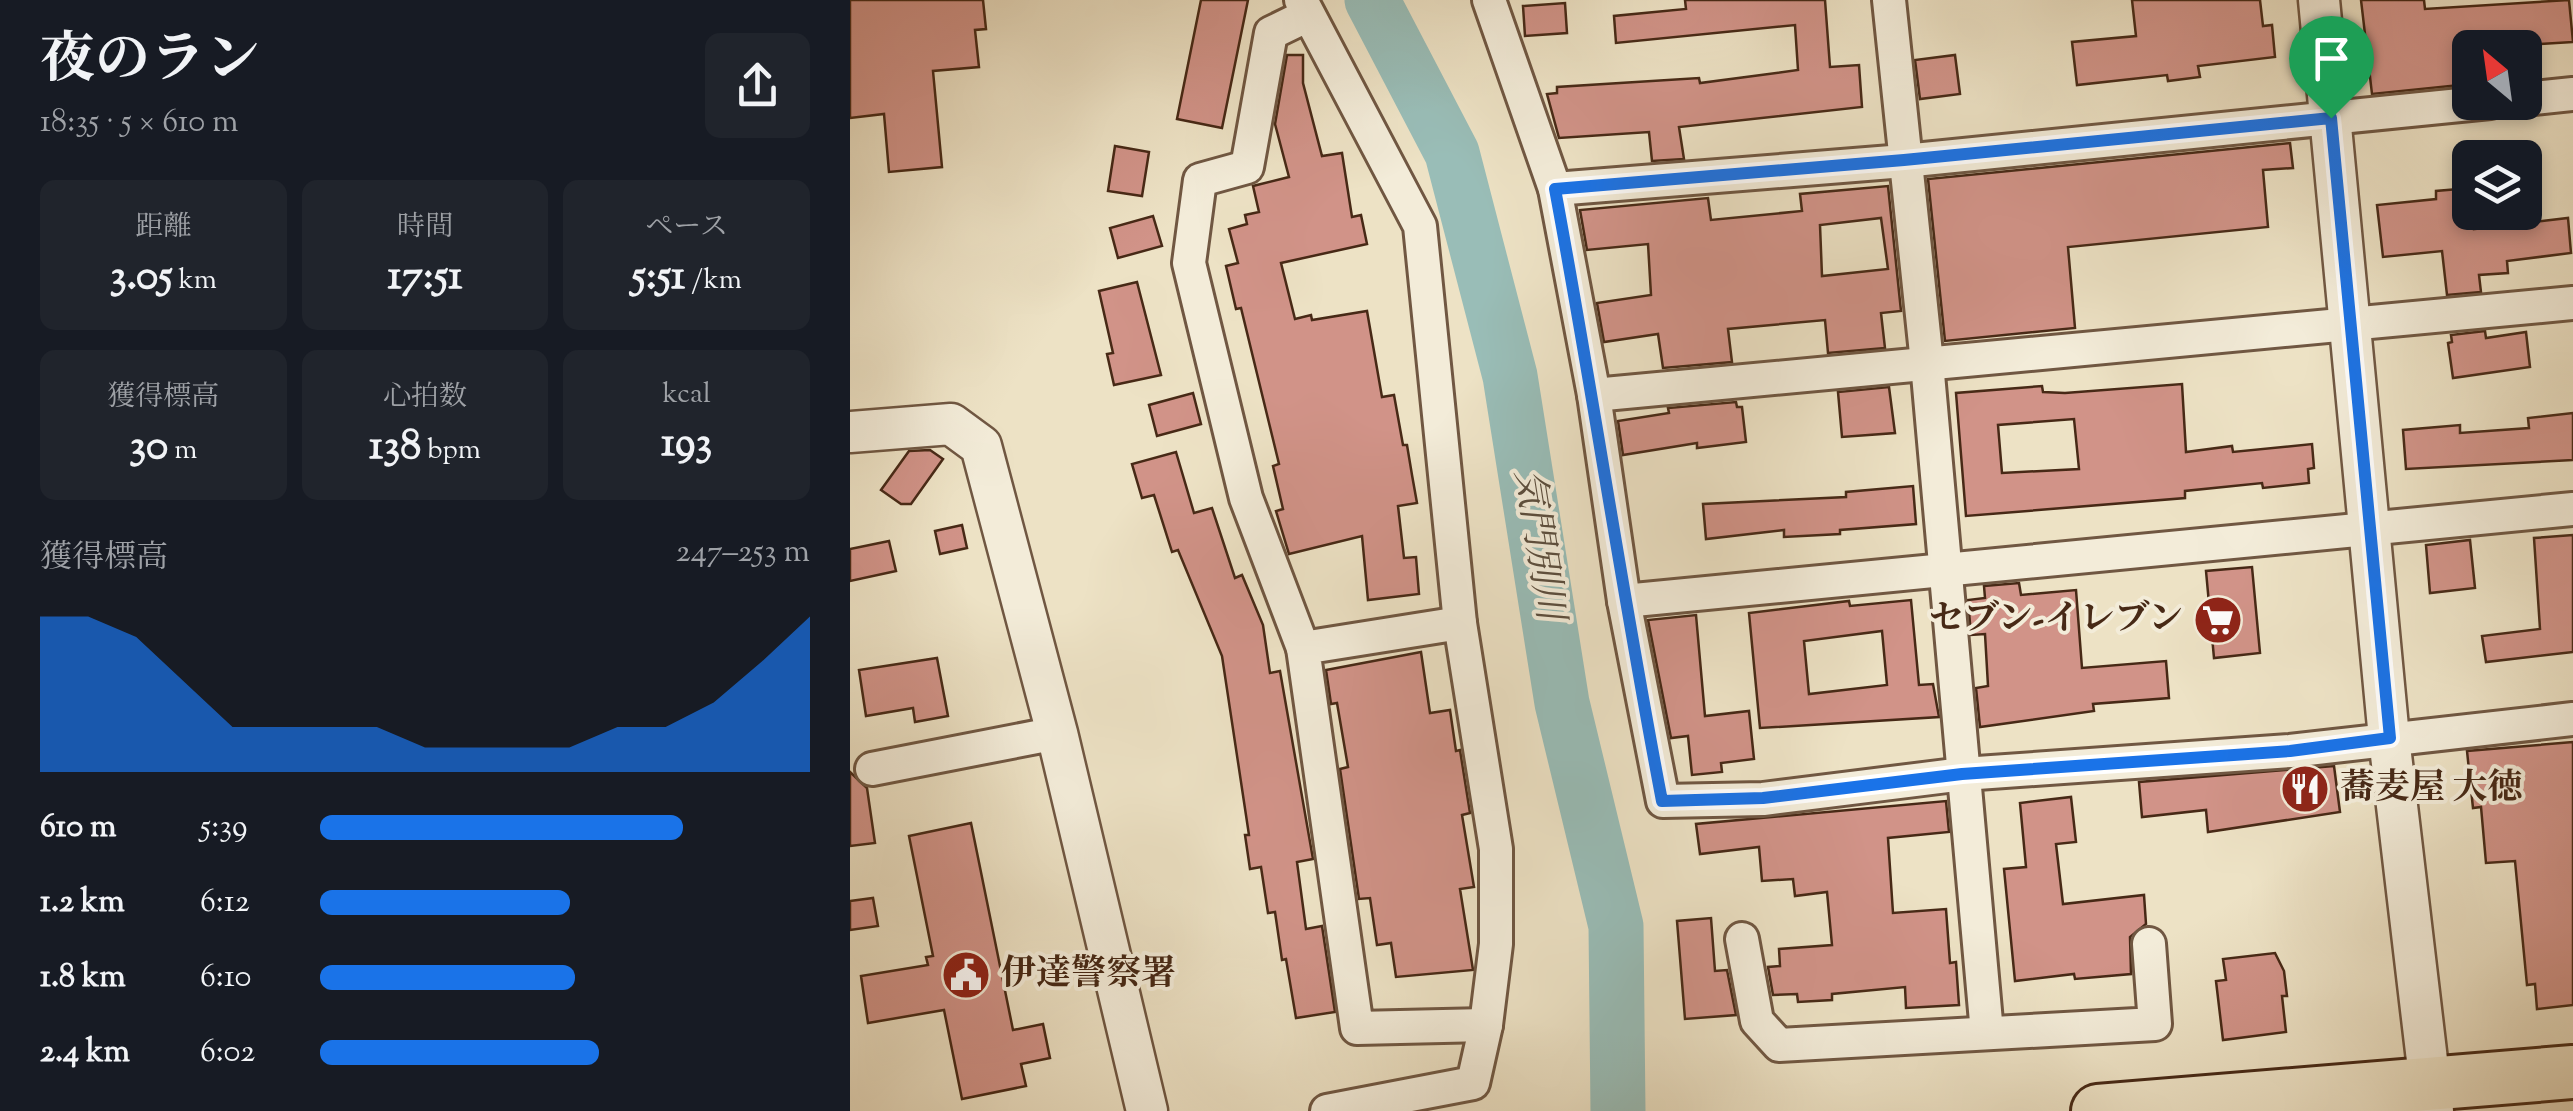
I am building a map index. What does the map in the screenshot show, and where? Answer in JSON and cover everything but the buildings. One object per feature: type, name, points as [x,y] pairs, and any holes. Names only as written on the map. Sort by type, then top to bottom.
[{"type":"highway","points":[[2098,1111],[2431,1097],[2573,1072]]},
{"type":"street","points":[[1489,0],[1555,189],[1662,801],[1763,798],[1962,774],[2290,751],[2573,719]]},
{"type":"street","points":[[1889,0],[1927,364],[1987,1033]]},
{"type":"street","points":[[2320,0],[2390,738],[2431,1097]]},
{"type":"street","points":[[1327,1111],[1479,1097],[1496,944],[1496,850],[1460,624],[1420,226],[1304,8],[1270,33],[1247,167],[1200,180],[1189,263],[1246,498],[1303,648],[1357,1028],[1486,1026]]},
{"type":"street","points":[[2542,97],[2573,94]]},
{"type":"street","points":[[1555,189],[1904,160],[2452,106]]},
{"type":"street","points":[[1594,396],[2573,304]]},
{"type":"street","points":[[850,432],[950,424],[981,446],[1057,733],[1146,1111]]},
{"type":"street","points":[[1624,601],[2573,510]]},
{"type":"street","points":[[1303,648],[1460,624]]},
{"type":"street","points":[[872,769],[1057,733]]},
{"type":"street","points":[[1742,939],[1757,1021],[1779,1045],[2155,1024],[2149,944]]},
{"type":"waterway","name":"気門別川","points":[[1372,0],[1452,153],[1510,376],[1562,703],[1616,926],[1618,1111]]},
{"type":"place","name":"セブン-イレブン","points":[[2218,620]]},
{"type":"place","name":"蕎麦屋 大徳","points":[[2305,789]]},
{"type":"place","name":"伊達警察署","points":[[966,975]]},
{"type":"route","points":[[2331,118],[2390,738],[2290,751],[1962,774],[1763,798],[1662,801],[1555,189],[2331,118]]}]
